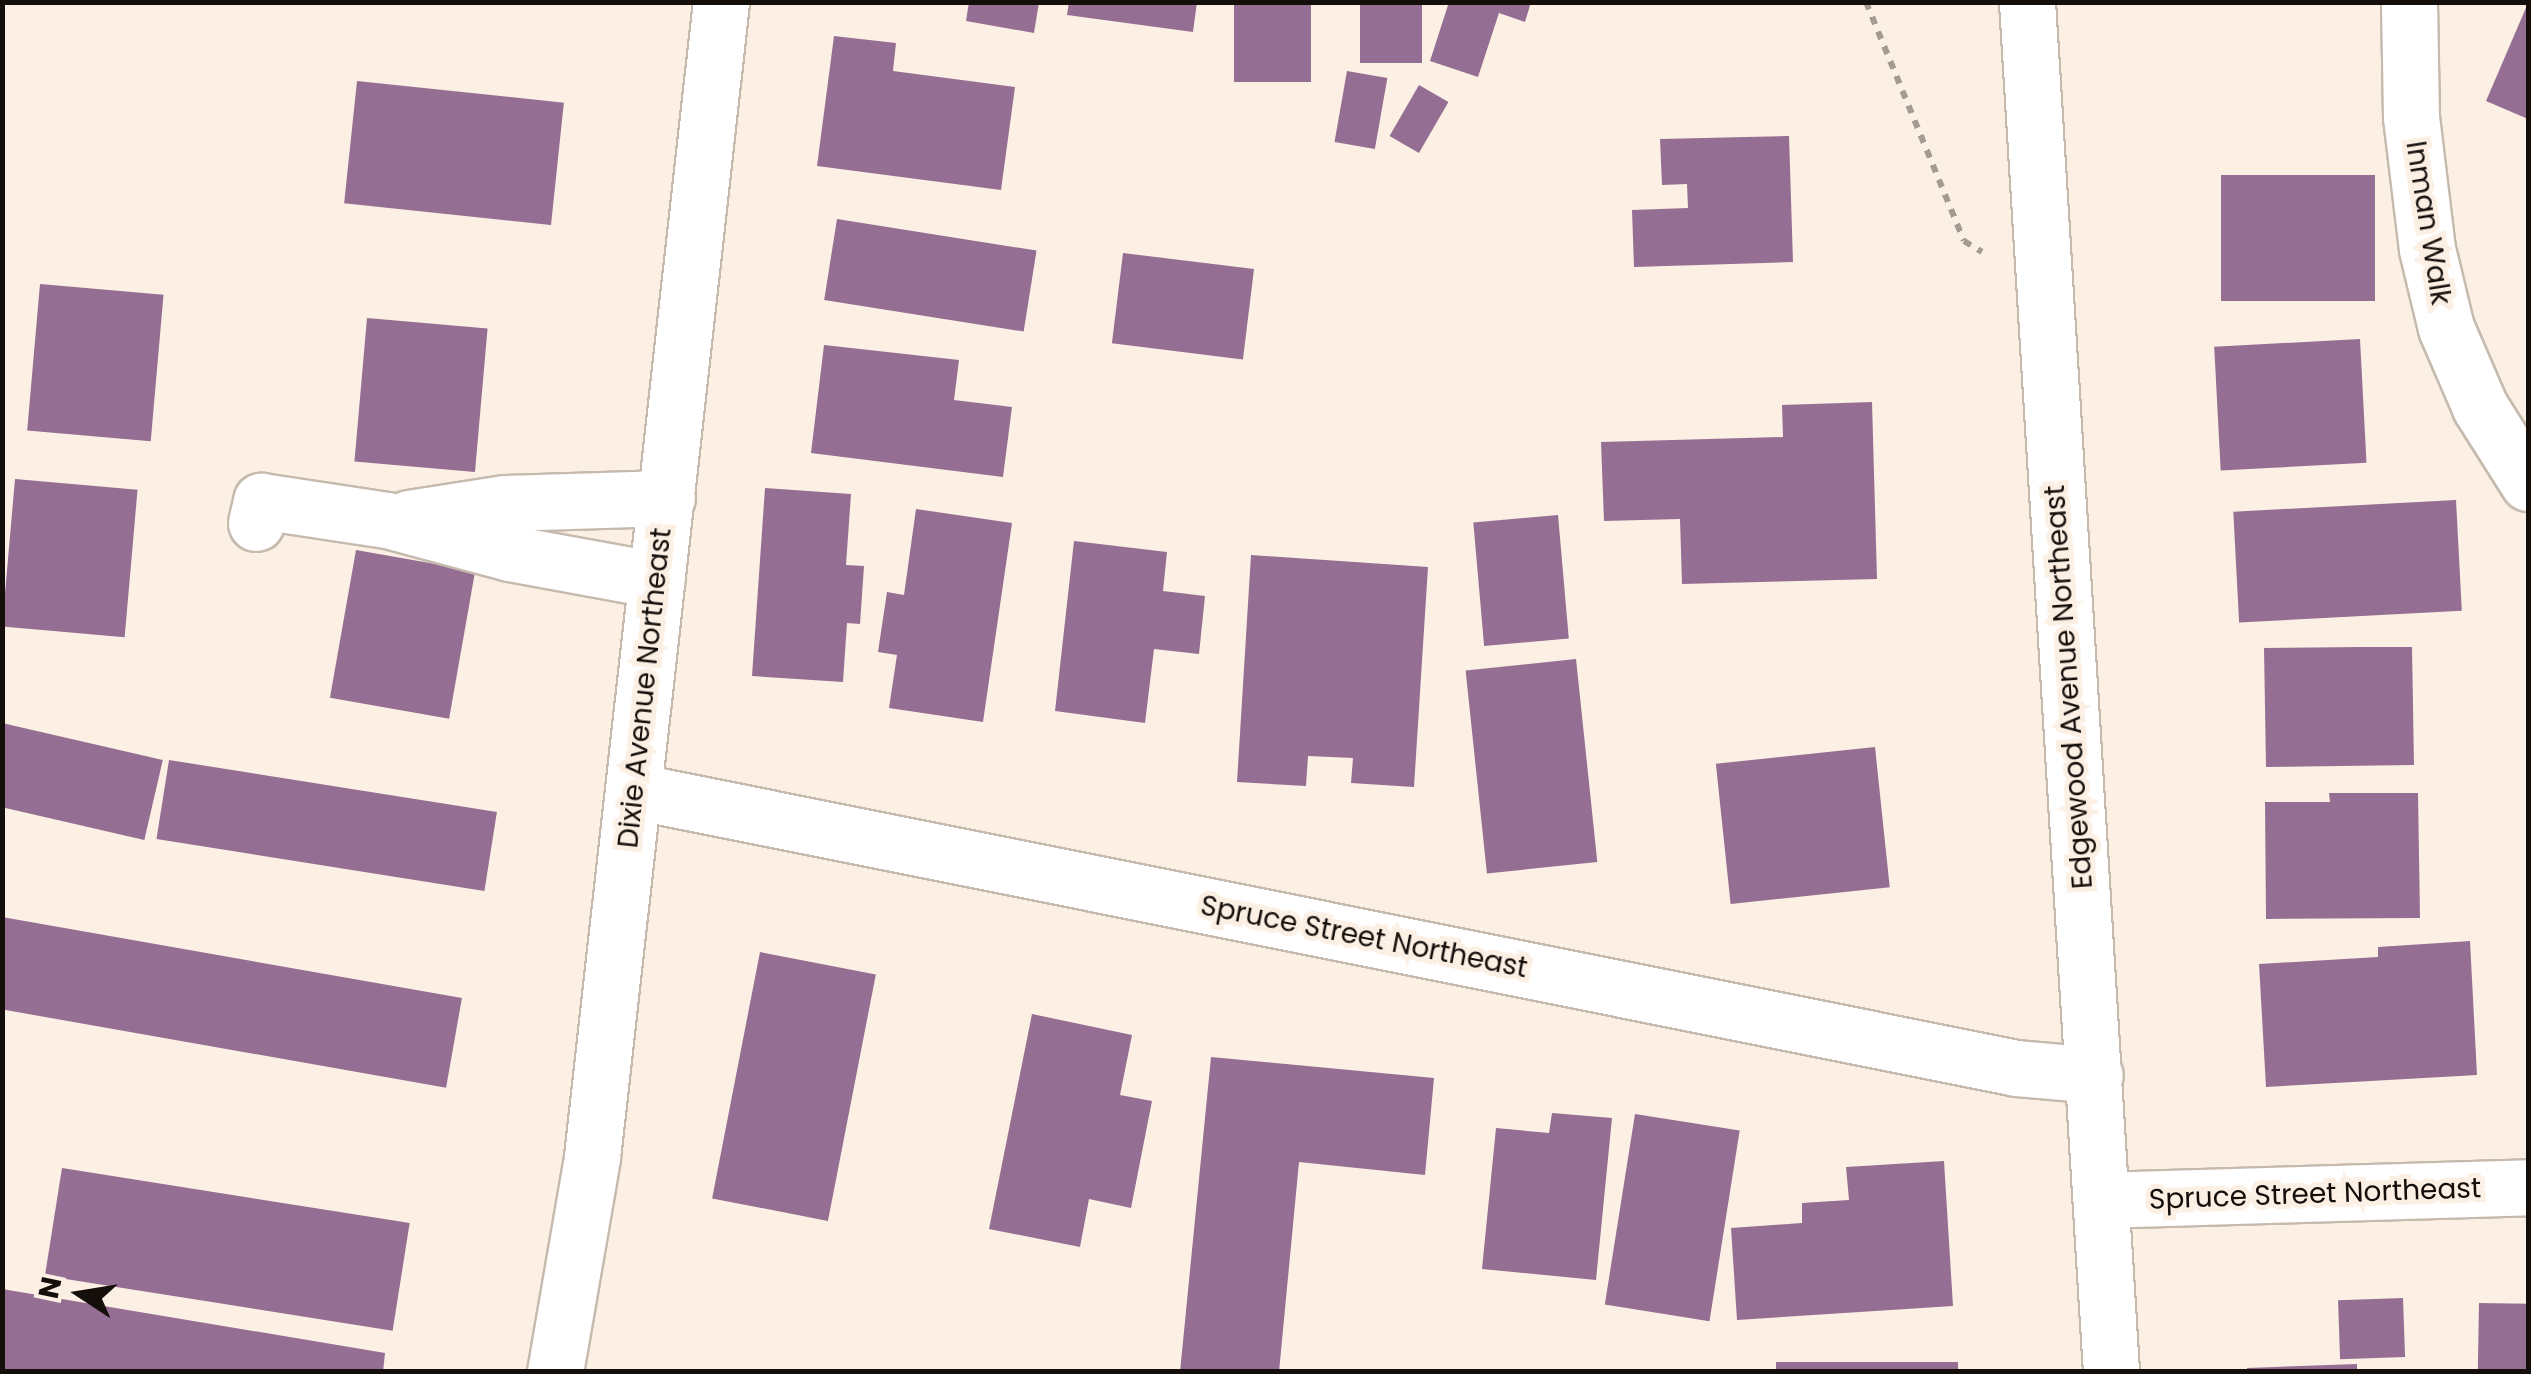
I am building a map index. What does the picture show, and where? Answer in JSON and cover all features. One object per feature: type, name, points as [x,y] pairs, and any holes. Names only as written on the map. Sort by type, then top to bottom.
[{"type":"street","name":"Dixie Avenue Northeast","points":[[555,1372],[592,1156],[721,2]]},
{"type":"street","name":"Edgewood Avenue Northeast","points":[[2027,2],[2111,1372]]},
{"type":"street","name":"Inman Walk","points":[[2409,2],[2411,117],[2428,249],[2446,328],[2480,407],[2528,483]]},
{"type":"street","points":[[260,497],[386,520],[509,553],[658,580]]},
{"type":"street","points":[[386,520],[505,503],[666,498]]},
{"type":"street","name":"Spruce Street Northeast","points":[[634,791],[2018,1068],[2094,1075]]},
{"type":"street","name":"Spruce Street Northeast","points":[[2101,1200],[2528,1187]]},
{"type":"path","points":[[1866,2],[1964,241],[2044,290]]},
{"type":"building","points":[[969,2],[1039,2],[1034,33],[966,21]]},
{"type":"building","points":[[1069,2],[1197,2],[1193,32],[1067,15]]},
{"type":"building","points":[[1234,2],[1311,2],[1311,82],[1234,82]]},
{"type":"building","points":[[1360,2],[1422,2],[1422,63],[1360,63]]},
{"type":"building","points":[[1449,2],[1531,2],[1525,22],[1499,13],[1478,77],[1430,61]]},
{"type":"building","points":[[2528,3],[2528,119],[2486,101]]},
{"type":"building","points":[[834,36],[896,43],[893,71],[1015,87],[1001,190],[817,166]]},
{"type":"building","points":[[1347,71],[1387,78],[1375,149],[1334,142]]},
{"type":"building","points":[[357,81],[564,103],[551,225],[344,203]]},
{"type":"building","points":[[1419,85],[1448,102],[1419,153],[1390,136]]},
{"type":"building","points":[[1789,136],[1793,262],[1634,267],[1632,210],[1688,208],[1687,184],[1662,185],[1660,139]]},
{"type":"building","points":[[2221,175],[2375,175],[2375,301],[2221,301]]},
{"type":"building","points":[[837,219],[1037,251],[1024,332],[824,300]]},
{"type":"building","points":[[1123,253],[1254,269],[1243,359],[1112,343]]},
{"type":"building","points":[[40,284],[164,295],[151,441],[27,430]]},
{"type":"building","points":[[367,318],[488,329],[475,472],[354,461]]},
{"type":"building","points":[[2360,339],[2366,463],[2221,470],[2214,347]]},
{"type":"building","points":[[824,345],[959,360],[954,400],[1012,407],[1003,477],[811,453]]},
{"type":"building","points":[[1872,402],[1877,579],[1682,584],[1680,519],[1604,521],[1601,442],[1783,437],[1782,405]]},
{"type":"building","points":[[15,479],[138,490],[125,637],[2,626]]},
{"type":"building","points":[[765,488],[851,494],[846,565],[864,566],[860,624],[847,623],[843,682],[752,676]]},
{"type":"building","points":[[2456,500],[2462,611],[2239,623],[2233,512]]},
{"type":"building","points":[[916,509],[1012,523],[983,722],[889,708],[897,655],[878,652],[887,592],[904,595]]},
{"type":"building","points":[[1558,515],[1569,639],[1484,646],[1473,522]]},
{"type":"building","points":[[1074,541],[1167,552],[1163,591],[1205,596],[1199,654],[1154,649],[1145,723],[1055,711]]},
{"type":"building","points":[[356,550],[475,571],[449,719],[330,698]]},
{"type":"building","points":[[1251,555],[1428,567],[1414,787],[1351,783],[1353,758],[1308,756],[1306,786],[1237,782]]},
{"type":"building","points":[[2412,647],[2414,765],[2266,767],[2264,648]]},
{"type":"building","points":[[1576,659],[1597,862],[1487,873],[1466,671]]},
{"type":"building","points":[[2,723],[163,760],[144,840],[2,807]]},
{"type":"building","points":[[1875,747],[1890,887],[1731,904],[1716,764]]},
{"type":"building","points":[[169,760],[497,812],[484,891],[156,839]]},
{"type":"building","points":[[2329,793],[2418,793],[2420,918],[2266,919],[2265,802],[2330,802]]},
{"type":"building","points":[[2,917],[462,998],[446,1088],[2,1009]]},
{"type":"building","points":[[2470,941],[2477,1075],[2266,1087],[2259,964],[2378,957],[2378,947]]},
{"type":"building","points":[[760,952],[876,975],[828,1221],[712,1198]]},
{"type":"building","points":[[1032,1014],[1132,1035],[1120,1095],[1152,1101],[1131,1208],[1089,1199],[1080,1247],[989,1229]]},
{"type":"building","points":[[1211,1057],[1434,1078],[1425,1175],[1299,1162],[1279,1372],[1180,1372]]},
{"type":"building","points":[[1552,1113],[1612,1118],[1596,1280],[1482,1269],[1496,1128],[1549,1133]]},
{"type":"building","points":[[1635,1114],[1740,1131],[1710,1321],[1605,1305]]},
{"type":"building","points":[[1944,1161],[1953,1306],[1737,1320],[1731,1228],[1802,1223],[1802,1203],[1849,1200],[1846,1167]]},
{"type":"building","points":[[62,1168],[410,1223],[393,1331],[45,1276]]},
{"type":"building","points":[[2,1289],[385,1353],[383,1372],[2,1369]]},
{"type":"building","points":[[2403,1298],[2405,1357],[2340,1359],[2338,1300]]},
{"type":"building","points":[[2479,1303],[2528,1304],[2527,1372],[2478,1372]]},
{"type":"building","points":[[1776,1362],[1958,1362],[1958,1372],[1776,1372]]},
{"type":"building","points":[[2357,1364],[2357,1372],[2247,1372],[2247,1368]]}]
